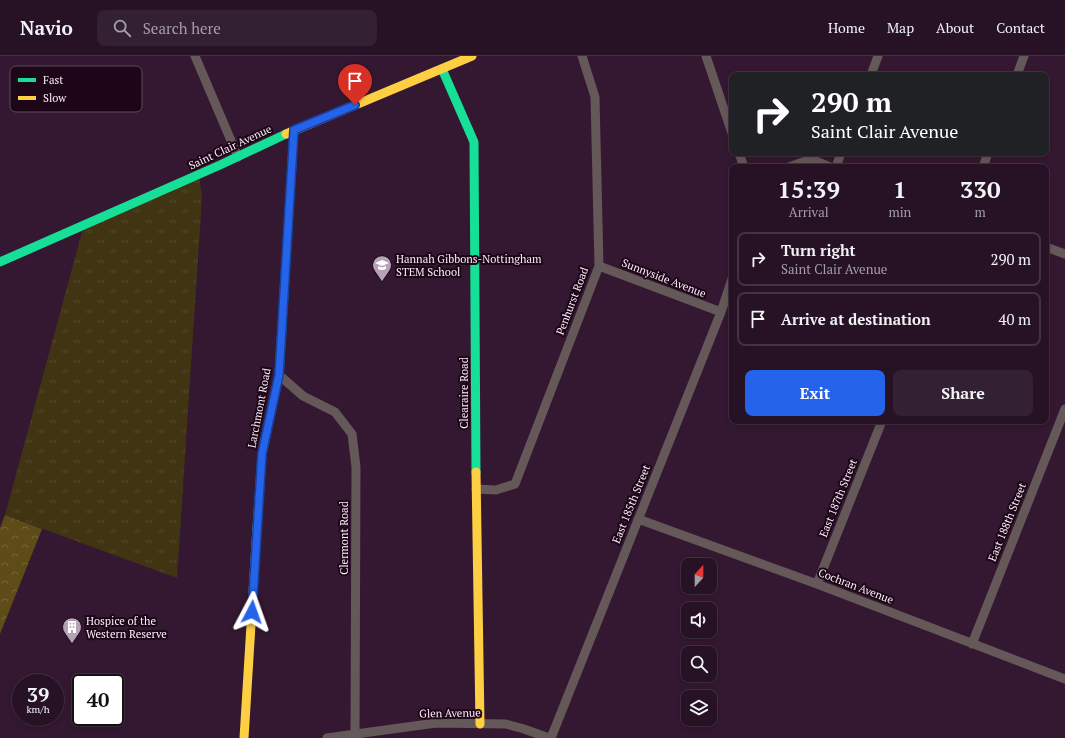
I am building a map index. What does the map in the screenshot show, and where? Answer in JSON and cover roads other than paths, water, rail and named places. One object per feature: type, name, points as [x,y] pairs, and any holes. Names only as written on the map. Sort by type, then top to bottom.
[{"type":"street","points":[[195,56],[238,157]]},
{"type":"street","name":"Saint Clair Avenue","points":[[0,262],[238,157],[294,130],[472,56]]},
{"type":"street","name":"Penhurst Road","points":[[476,489],[496,490],[515,484],[598,266],[595,97],[582,56]]},
{"type":"street","points":[[706,56],[729,124]]},
{"type":"street","points":[[872,72],[878,56]]},
{"type":"street","points":[[1018,72],[1024,56]]},
{"type":"street","name":"Clearaire Road","points":[[442,69],[474,142],[476,489],[480,724]]},
{"type":"street","name":"Larchmont Road","points":[[244,738],[262,454],[279,375],[294,130]]},
{"type":"street","points":[[797,164],[811,159],[823,164]]},
{"type":"street","points":[[1049,248],[1065,254]]},
{"type":"street","name":"Sunnyside Avenue","points":[[598,266],[720,312]]},
{"type":"street","name":"East 185th Street","points":[[550,738],[729,286]]},
{"type":"street","name":"Clermont Road","points":[[279,375],[303,396],[336,412],[352,434],[356,467],[355,736]]},
{"type":"street","name":"East 188th Street","points":[[972,644],[1065,410]]},
{"type":"street","name":"East 187th Street","points":[[817,584],[881,424]]},
{"type":"street","name":"Cochran Avenue","points":[[638,519],[817,584],[1065,679]]},
{"type":"street","name":"Glen Avenue","points":[[327,738],[355,736],[436,723],[506,724],[550,738]]},
{"type":"place","name":"Hannah Gibbons-Nottingham STEM School","points":[[382,282]]},
{"type":"place","name":"Hospice of the Western Reserve","points":[[72,644]]}]
